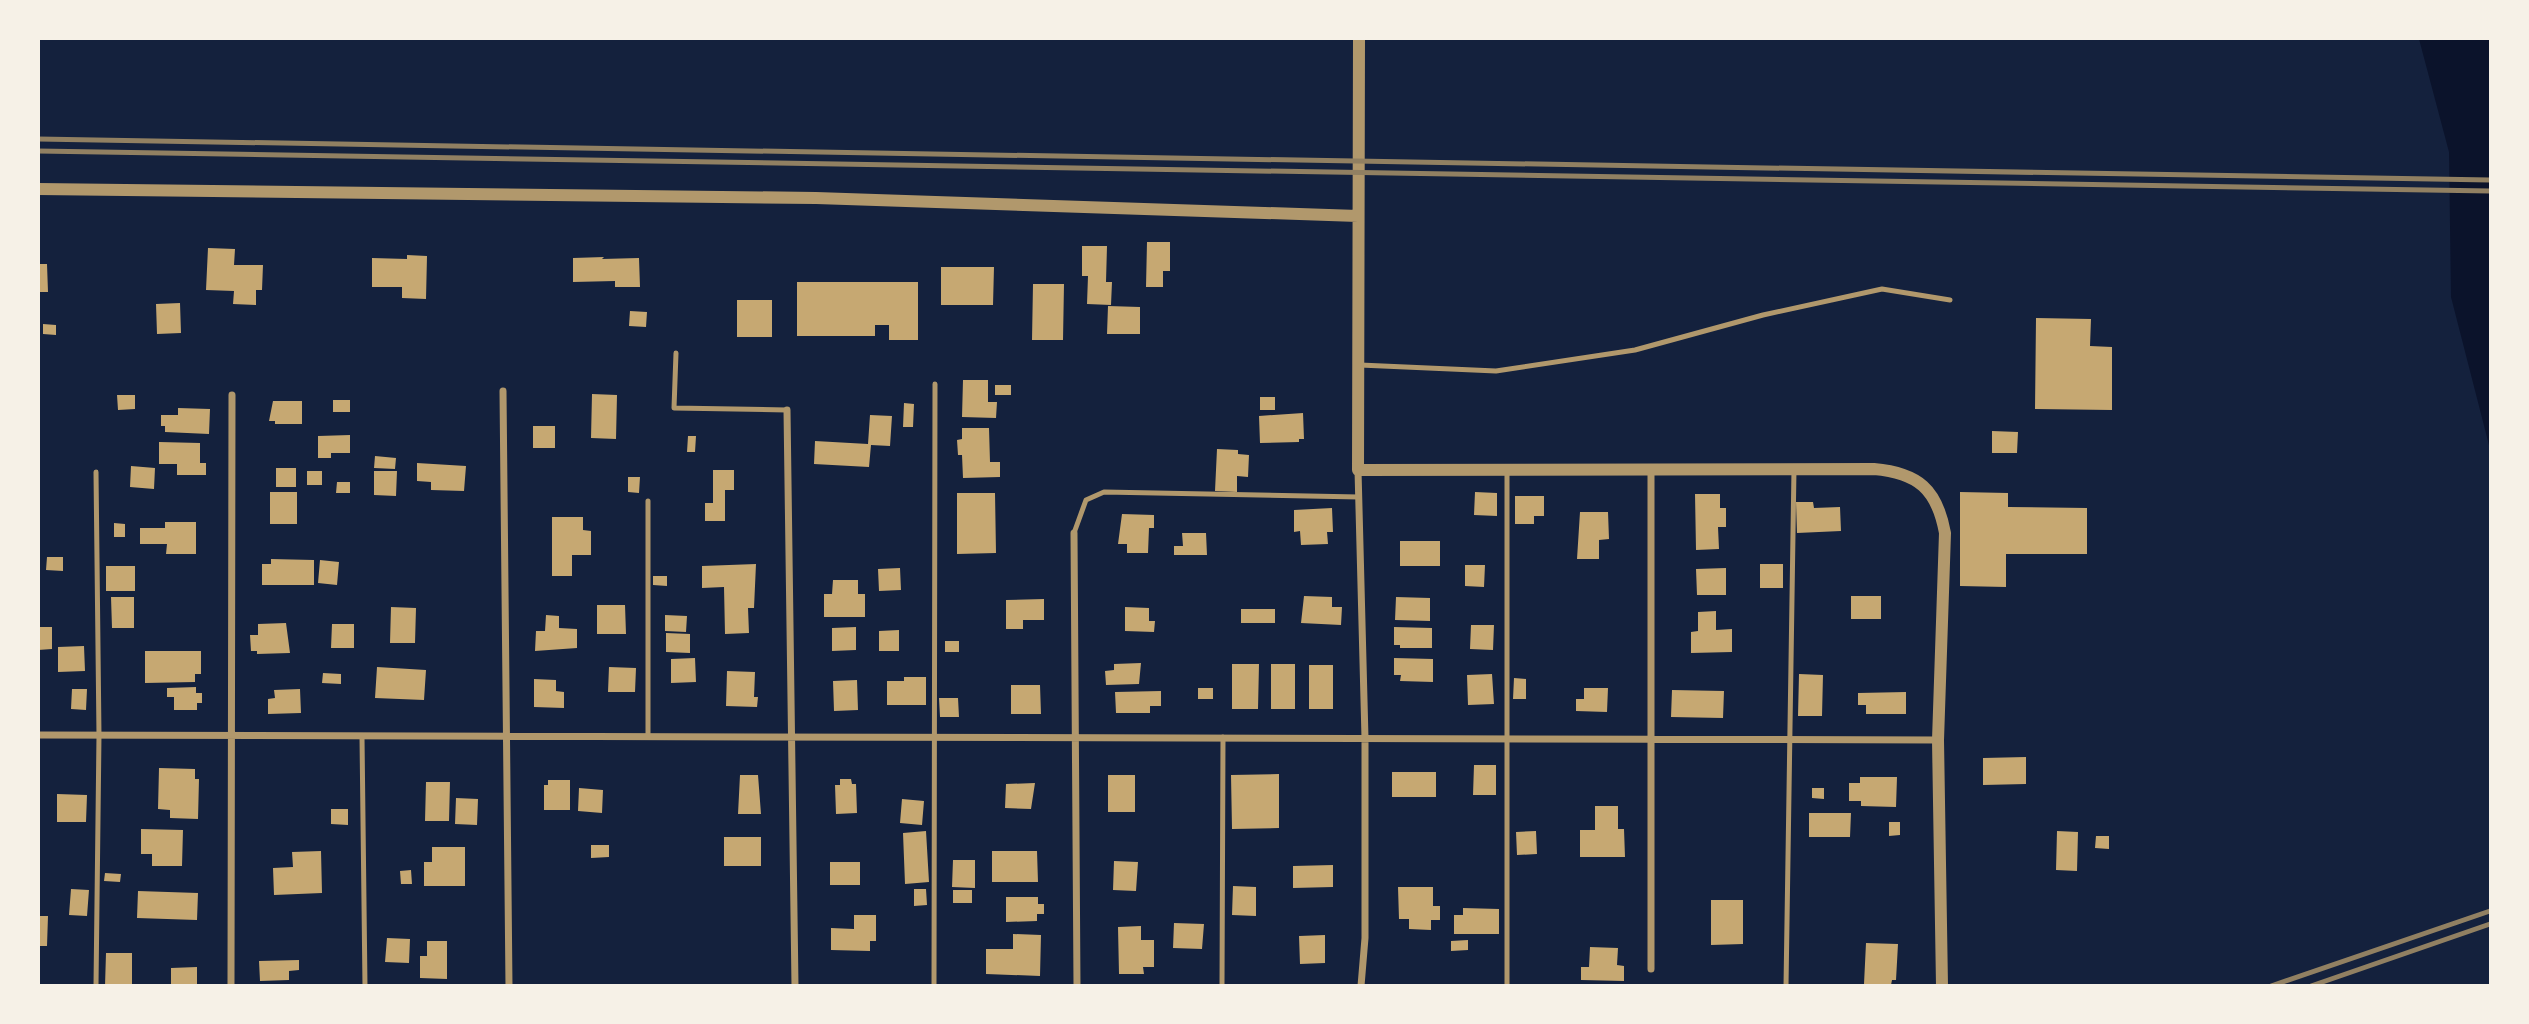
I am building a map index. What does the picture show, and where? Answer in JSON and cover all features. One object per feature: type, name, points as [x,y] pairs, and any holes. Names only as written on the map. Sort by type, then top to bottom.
[{"type":"street","points":[[1359,38],[1357,364],[1365,738],[1365,938],[1361,985]]},
{"type":"street","points":[[38,189],[816,198],[1358,216]]},
{"type":"street","points":[[503,391],[509,985]]},
{"type":"street","points":[[231,985],[232,395]]},
{"type":"street","points":[[788,410],[795,985]]},
{"type":"street","points":[[1651,469],[1651,969]]},
{"type":"street","points":[[1358,470],[1794,469],[1899,472],[1923,484],[1936,501],[1945,533],[1938,740],[1942,985]]},
{"type":"street","points":[[1074,533],[1078,737],[1077,985]]},
{"type":"street","points":[[38,735],[1938,740]]},
{"type":"lane","points":[[1357,364],[1496,371],[1635,350],[1763,315],[1882,289],[1950,300]]},
{"type":"lane","points":[[676,353],[674,408],[788,410]]},
{"type":"lane","points":[[934,985],[936,384]]},
{"type":"lane","points":[[1507,469],[1507,985]]},
{"type":"lane","points":[[1786,985],[1794,469]]},
{"type":"lane","points":[[96,472],[99,735],[96,985]]},
{"type":"lane","points":[[1074,533],[1086,499],[1104,492],[1359,497]]},
{"type":"lane","points":[[648,501],[648,737]]},
{"type":"lane","points":[[362,737],[365,985]]},
{"type":"lane","points":[[1222,985],[1223,737]]},
{"type":"water","points":[[2419,39],[2490,39],[2490,449],[2451,297],[2449,152]]},
{"type":"building","points":[[1147,242],[1170,242],[1170,271],[1163,271],[1163,287],[1146,287]]},
{"type":"building","points":[[1082,246],[1107,246],[1106,282],[1112,282],[1111,305],[1087,304],[1088,276],[1082,276]]},
{"type":"building","points":[[208,248],[235,249],[234,265],[263,265],[262,290],[256,290],[256,305],[233,304],[234,291],[206,290]]},
{"type":"building","points":[[407,255],[427,256],[426,299],[402,298],[402,287],[372,287],[372,258],[407,259]]},
{"type":"building","points":[[604,257],[602,259],[639,258],[640,287],[615,287],[615,281],[573,282],[573,258]]},
{"type":"building","points":[[38,264],[47,264],[48,292],[38,292]]},
{"type":"building","points":[[941,267],[994,267],[993,305],[941,305]]},
{"type":"building","points":[[797,282],[918,282],[918,340],[889,340],[889,325],[875,325],[875,336],[797,336]]},
{"type":"building","points":[[1033,284],[1064,284],[1063,340],[1032,340]]},
{"type":"building","points":[[737,300],[772,300],[772,337],[737,337]]},
{"type":"building","points":[[180,303],[181,333],[157,334],[156,304]]},
{"type":"building","points":[[1108,306],[1140,307],[1140,334],[1107,334]]},
{"type":"building","points":[[630,311],[647,312],[646,327],[629,326]]},
{"type":"building","points":[[2036,318],[2091,319],[2090,346],[2112,347],[2112,410],[2035,409]]},
{"type":"building","points":[[43,324],[56,325],[56,335],[43,334]]},
{"type":"building","points":[[963,380],[988,380],[988,402],[997,402],[996,418],[962,417]]},
{"type":"building","points":[[995,385],[1011,385],[1011,395],[995,395]]},
{"type":"building","points":[[592,394],[617,395],[616,439],[591,438]]},
{"type":"building","points":[[117,395],[135,395],[135,409],[118,410]]},
{"type":"building","points":[[1260,397],[1275,397],[1275,410],[1260,410]]},
{"type":"building","points":[[333,400],[350,400],[350,412],[333,412]]},
{"type":"building","points":[[273,401],[302,401],[302,424],[275,424],[275,421],[269,421]]},
{"type":"building","points":[[904,403],[914,404],[913,427],[903,427]]},
{"type":"building","points":[[178,408],[210,409],[209,434],[165,432],[165,426],[161,426],[161,415],[178,415]]},
{"type":"building","points":[[1303,413],[1304,439],[1299,439],[1299,442],[1260,443],[1259,416]]},
{"type":"building","points":[[870,415],[892,416],[890,446],[871,445],[869,467],[814,464],[815,441],[868,444]]},
{"type":"building","points":[[533,426],[555,426],[555,448],[533,448]]},
{"type":"building","points":[[962,428],[989,428],[990,462],[1000,462],[1000,477],[963,478],[962,455],[958,455],[957,440],[962,439]]},
{"type":"building","points":[[1992,431],[2018,432],[2017,453],[1992,453]]},
{"type":"building","points":[[350,435],[350,453],[331,453],[331,458],[318,458],[318,436]]},
{"type":"building","points":[[688,436],[696,436],[695,452],[687,452]]},
{"type":"building","points":[[159,442],[200,443],[200,463],[206,463],[206,475],[177,475],[177,464],[159,464]]},
{"type":"building","points":[[1217,449],[1238,450],[1238,454],[1249,455],[1248,477],[1237,476],[1237,492],[1215,491]]},
{"type":"building","points":[[375,456],[396,458],[395,469],[374,468]]},
{"type":"building","points":[[417,463],[466,466],[464,491],[431,490],[431,482],[417,481]]},
{"type":"building","points":[[131,466],[155,468],[154,489],[130,487]]},
{"type":"building","points":[[276,468],[296,468],[296,487],[276,487]]},
{"type":"building","points":[[713,470],[734,470],[734,490],[725,490],[725,521],[705,521],[705,503],[713,503]]},
{"type":"building","points":[[307,471],[322,471],[322,485],[307,485]]},
{"type":"building","points":[[374,471],[397,471],[396,496],[374,495]]},
{"type":"building","points":[[628,477],[640,477],[639,493],[628,492]]},
{"type":"building","points":[[337,482],[350,482],[350,493],[336,493]]},
{"type":"building","points":[[270,492],[297,492],[297,524],[270,524]]},
{"type":"building","points":[[1475,492],[1497,493],[1497,516],[1474,515]]},
{"type":"building","points":[[1960,492],[2008,493],[2008,507],[2087,508],[2087,554],[2006,554],[2006,587],[1960,586]]},
{"type":"building","points":[[957,493],[995,493],[996,553],[957,554]]},
{"type":"building","points":[[1695,494],[1720,494],[1720,508],[1726,508],[1726,527],[1718,527],[1719,549],[1696,550]]},
{"type":"building","points":[[1515,496],[1544,496],[1544,516],[1534,516],[1534,524],[1515,524]]},
{"type":"building","points":[[1796,502],[1813,502],[1814,508],[1840,507],[1841,531],[1797,533]]},
{"type":"building","points":[[1332,508],[1333,532],[1327,532],[1328,544],[1301,545],[1300,531],[1294,532],[1294,510]]},
{"type":"building","points":[[1580,512],[1608,512],[1609,539],[1599,540],[1599,559],[1577,559]]},
{"type":"building","points":[[1122,514],[1154,515],[1154,528],[1149,528],[1148,553],[1127,553],[1127,544],[1118,544]]},
{"type":"building","points":[[552,517],[583,517],[583,530],[591,531],[591,555],[572,555],[572,576],[552,576]]},
{"type":"building","points":[[165,522],[196,522],[196,554],[166,554],[167,544],[140,544],[140,528],[165,528]]},
{"type":"building","points":[[114,523],[125,524],[125,537],[114,537]]},
{"type":"building","points":[[1182,533],[1206,533],[1207,555],[1174,555],[1174,546],[1183,546]]},
{"type":"building","points":[[1400,541],[1440,541],[1440,566],[1400,566]]},
{"type":"building","points":[[47,557],[63,557],[63,571],[46,570]]},
{"type":"building","points":[[271,559],[314,560],[314,585],[262,585],[262,564],[271,564]]},
{"type":"building","points":[[320,560],[339,562],[337,585],[318,583]]},
{"type":"building","points":[[756,564],[754,608],[748,608],[749,633],[725,634],[724,587],[702,588],[702,566]]},
{"type":"building","points":[[1760,564],[1783,564],[1783,588],[1760,588]]},
{"type":"building","points":[[1465,565],[1485,565],[1484,587],[1465,586]]},
{"type":"building","points":[[106,566],[135,566],[135,591],[106,591]]},
{"type":"building","points":[[900,568],[901,590],[879,591],[878,569]]},
{"type":"building","points":[[1726,568],[1726,595],[1697,595],[1696,569]]},
{"type":"building","points":[[653,576],[667,576],[667,586],[653,585]]},
{"type":"building","points":[[833,580],[858,580],[858,594],[865,594],[865,617],[824,617],[824,594],[832,594]]},
{"type":"building","points":[[1304,596],[1332,597],[1332,607],[1342,607],[1341,625],[1301,623]]},
{"type":"building","points":[[1851,596],[1881,596],[1881,619],[1851,619]]},
{"type":"building","points":[[111,597],[134,597],[134,628],[112,628]]},
{"type":"building","points":[[1396,597],[1430,598],[1430,621],[1395,620]]},
{"type":"building","points":[[1044,599],[1044,620],[1023,620],[1023,629],[1006,629],[1006,600]]},
{"type":"building","points":[[597,605],[625,605],[626,634],[597,634]]},
{"type":"building","points":[[391,607],[416,608],[415,643],[390,643]]},
{"type":"building","points":[[1125,607],[1149,608],[1149,621],[1155,621],[1154,632],[1125,631]]},
{"type":"building","points":[[1241,609],[1275,609],[1275,623],[1241,623]]},
{"type":"building","points":[[1716,611],[1716,630],[1732,629],[1732,652],[1691,653],[1691,632],[1698,631],[1698,612]]},
{"type":"building","points":[[546,615],[559,616],[559,628],[577,629],[577,648],[535,651],[536,631],[545,631]]},
{"type":"building","points":[[665,615],[687,616],[686,632],[665,631]]},
{"type":"building","points":[[286,623],[290,653],[257,654],[257,651],[251,651],[250,635],[258,635],[258,624]]},
{"type":"building","points":[[332,624],[354,624],[354,648],[331,648]]},
{"type":"building","points":[[1471,625],[1494,625],[1493,650],[1470,649]]},
{"type":"building","points":[[38,627],[52,627],[52,649],[38,650]]},
{"type":"building","points":[[856,627],[856,650],[832,651],[832,628]]},
{"type":"building","points":[[1394,627],[1432,628],[1432,648],[1400,648],[1400,645],[1394,645]]},
{"type":"building","points":[[899,630],[899,651],[879,651],[879,631]]},
{"type":"building","points":[[666,633],[690,634],[690,653],[666,652]]},
{"type":"building","points":[[945,641],[959,641],[959,652],[945,652]]},
{"type":"building","points":[[84,646],[85,671],[58,672],[58,647]]},
{"type":"building","points":[[145,651],[201,651],[201,674],[195,674],[195,682],[145,683]]},
{"type":"building","points":[[695,658],[696,682],[671,683],[671,659]]},
{"type":"building","points":[[1394,658],[1433,659],[1433,682],[1400,681],[1401,675],[1394,675]]},
{"type":"building","points":[[1141,663],[1139,684],[1106,685],[1105,671],[1114,670],[1114,664]]},
{"type":"building","points":[[1232,664],[1259,664],[1258,709],[1232,709]]},
{"type":"building","points":[[1271,664],[1295,664],[1295,709],[1271,709]]},
{"type":"building","points":[[1309,665],[1333,665],[1333,709],[1309,709]]},
{"type":"building","points":[[377,667],[426,670],[424,700],[375,698]]},
{"type":"building","points":[[609,667],[636,668],[635,692],[608,692]]},
{"type":"building","points":[[727,671],[755,672],[754,697],[758,697],[757,707],[726,706]]},
{"type":"building","points":[[323,673],[341,674],[341,684],[322,683]]},
{"type":"building","points":[[1492,674],[1494,704],[1468,705],[1467,675]]},
{"type":"building","points":[[1799,674],[1823,675],[1822,716],[1798,716]]},
{"type":"building","points":[[904,677],[926,677],[926,705],[887,705],[887,681],[904,681]]},
{"type":"building","points":[[1514,678],[1526,679],[1526,699],[1513,699]]},
{"type":"building","points":[[534,679],[556,680],[556,691],[564,692],[564,708],[534,707]]},
{"type":"building","points":[[857,680],[858,710],[834,711],[833,681]]},
{"type":"building","points":[[1011,685],[1040,685],[1041,714],[1011,714]]},
{"type":"building","points":[[196,687],[196,693],[202,693],[202,703],[197,703],[197,710],[174,710],[174,697],[167,697],[167,688]]},
{"type":"building","points":[[1198,688],[1213,688],[1213,699],[1198,699]]},
{"type":"building","points":[[1584,688],[1608,688],[1607,712],[1576,711],[1576,699],[1584,699]]},
{"type":"building","points":[[72,689],[87,689],[86,710],[71,709]]},
{"type":"building","points":[[300,689],[301,713],[268,714],[268,699],[275,698],[274,690]]},
{"type":"building","points":[[1672,690],[1724,691],[1723,718],[1671,717]]},
{"type":"building","points":[[1161,691],[1161,706],[1150,706],[1150,713],[1116,713],[1115,692]]},
{"type":"building","points":[[1906,692],[1906,714],[1866,714],[1866,705],[1858,705],[1858,693]]},
{"type":"building","points":[[939,698],[958,698],[959,717],[940,717]]},
{"type":"building","points":[[2026,757],[2026,784],[1983,785],[1983,758]]},
{"type":"building","points":[[1474,765],[1496,765],[1496,795],[1473,795]]},
{"type":"building","points":[[159,768],[195,769],[195,779],[199,779],[198,819],[170,818],[170,810],[158,809]]},
{"type":"building","points":[[1392,772],[1436,772],[1436,797],[1392,797]]},
{"type":"building","points":[[1279,774],[1279,828],[1232,829],[1231,775]]},
{"type":"building","points":[[740,775],[758,775],[761,814],[738,814]]},
{"type":"building","points":[[1108,775],[1135,775],[1135,812],[1108,812]]},
{"type":"building","points":[[1860,777],[1897,777],[1896,807],[1861,806],[1861,801],[1849,801],[1849,783],[1860,783]]},
{"type":"building","points":[[840,779],[851,779],[852,784],[856,784],[857,813],[836,814],[835,785],[840,785]]},
{"type":"building","points":[[548,780],[570,780],[570,810],[544,810],[544,785],[548,785]]},
{"type":"building","points":[[426,782],[450,782],[449,821],[425,821]]},
{"type":"building","points":[[1035,783],[1031,809],[1005,808],[1006,784]]},
{"type":"building","points":[[579,788],[603,790],[602,813],[578,811]]},
{"type":"building","points":[[1812,788],[1824,788],[1824,799],[1812,798]]},
{"type":"building","points":[[57,794],[87,795],[86,822],[57,822]]},
{"type":"building","points":[[456,798],[478,799],[477,825],[455,824]]},
{"type":"building","points":[[902,799],[924,801],[922,825],[900,823]]},
{"type":"building","points":[[1595,806],[1618,806],[1618,829],[1624,829],[1625,857],[1580,857],[1580,830],[1595,830]]},
{"type":"building","points":[[331,809],[348,809],[348,825],[331,824]]},
{"type":"building","points":[[1809,813],[1851,813],[1850,837],[1809,837]]},
{"type":"building","points":[[1889,822],[1900,822],[1900,835],[1889,836]]},
{"type":"building","points":[[141,829],[183,830],[182,866],[152,866],[152,854],[141,854]]},
{"type":"building","points":[[926,831],[929,882],[905,884],[903,833]]},
{"type":"building","points":[[1536,831],[1537,854],[1517,855],[1516,832]]},
{"type":"building","points":[[2057,831],[2078,832],[2077,871],[2056,870]]},
{"type":"building","points":[[2096,836],[2109,836],[2109,849],[2095,848]]},
{"type":"building","points":[[724,837],[761,837],[761,866],[724,866]]},
{"type":"building","points":[[591,845],[609,845],[609,857],[591,858]]},
{"type":"building","points":[[432,847],[465,847],[465,886],[424,886],[424,862],[432,862]]},
{"type":"building","points":[[321,851],[322,893],[274,895],[273,868],[293,867],[292,852]]},
{"type":"building","points":[[992,851],[1037,851],[1038,882],[992,882]]},
{"type":"building","points":[[953,860],[975,860],[975,888],[952,887]]},
{"type":"building","points":[[1114,861],[1138,862],[1136,891],[1113,890]]},
{"type":"building","points":[[830,862],[860,862],[860,885],[830,885]]},
{"type":"building","points":[[1333,865],[1333,887],[1293,888],[1293,866]]},
{"type":"building","points":[[411,870],[412,884],[401,884],[400,871]]},
{"type":"building","points":[[105,873],[121,874],[120,882],[104,881]]},
{"type":"building","points":[[1233,886],[1256,887],[1256,916],[1232,915]]},
{"type":"building","points":[[1398,887],[1433,887],[1433,906],[1440,906],[1440,920],[1431,920],[1431,930],[1409,929],[1409,919],[1399,919]]},
{"type":"building","points":[[71,889],[89,890],[87,916],[69,915]]},
{"type":"building","points":[[914,889],[926,889],[927,905],[914,906]]},
{"type":"building","points":[[953,890],[972,890],[972,903],[953,903]]},
{"type":"building","points":[[138,891],[198,893],[197,920],[137,918]]},
{"type":"building","points":[[1006,897],[1038,897],[1038,904],[1044,904],[1044,914],[1037,914],[1037,921],[1006,922]]},
{"type":"building","points":[[1711,900],[1743,900],[1743,944],[1711,945]]},
{"type":"building","points":[[1463,908],[1499,909],[1499,934],[1454,934],[1454,915],[1463,915]]},
{"type":"building","points":[[854,915],[876,915],[876,941],[870,941],[870,951],[831,950],[831,928],[854,929]]},
{"type":"building","points":[[38,916],[48,916],[47,946],[38,946]]},
{"type":"building","points":[[1174,923],[1204,924],[1202,949],[1173,948]]},
{"type":"building","points":[[1141,926],[1141,940],[1154,940],[1154,967],[1143,967],[1144,974],[1119,974],[1118,927]]},
{"type":"building","points":[[1013,934],[1041,935],[1040,976],[986,974],[986,949],[1013,949]]},
{"type":"building","points":[[1325,935],[1325,963],[1300,964],[1299,936]]},
{"type":"building","points":[[387,938],[410,939],[409,963],[385,962]]},
{"type":"building","points":[[1468,940],[1468,950],[1451,951],[1451,941]]},
{"type":"building","points":[[427,941],[447,941],[447,979],[420,978],[420,956],[427,956]]},
{"type":"building","points":[[1866,943],[1898,944],[1896,980],[1892,980],[1891,985],[1864,984]]},
{"type":"building","points":[[1590,947],[1618,948],[1617,965],[1624,966],[1624,981],[1581,980],[1581,967],[1589,967]]},
{"type":"building","points":[[106,953],[132,953],[132,986],[105,986]]},
{"type":"building","points":[[299,960],[299,970],[289,971],[289,980],[260,981],[259,961]]},
{"type":"building","points":[[197,967],[197,986],[171,986],[171,968]]},
{"type":"railway","points":[[38,139],[2490,180]]},
{"type":"railway","points":[[38,151],[2490,191]]},
{"type":"railway","points":[[2271,986],[2490,911]]},
{"type":"railway","points":[[2311,986],[2490,924]]}]
